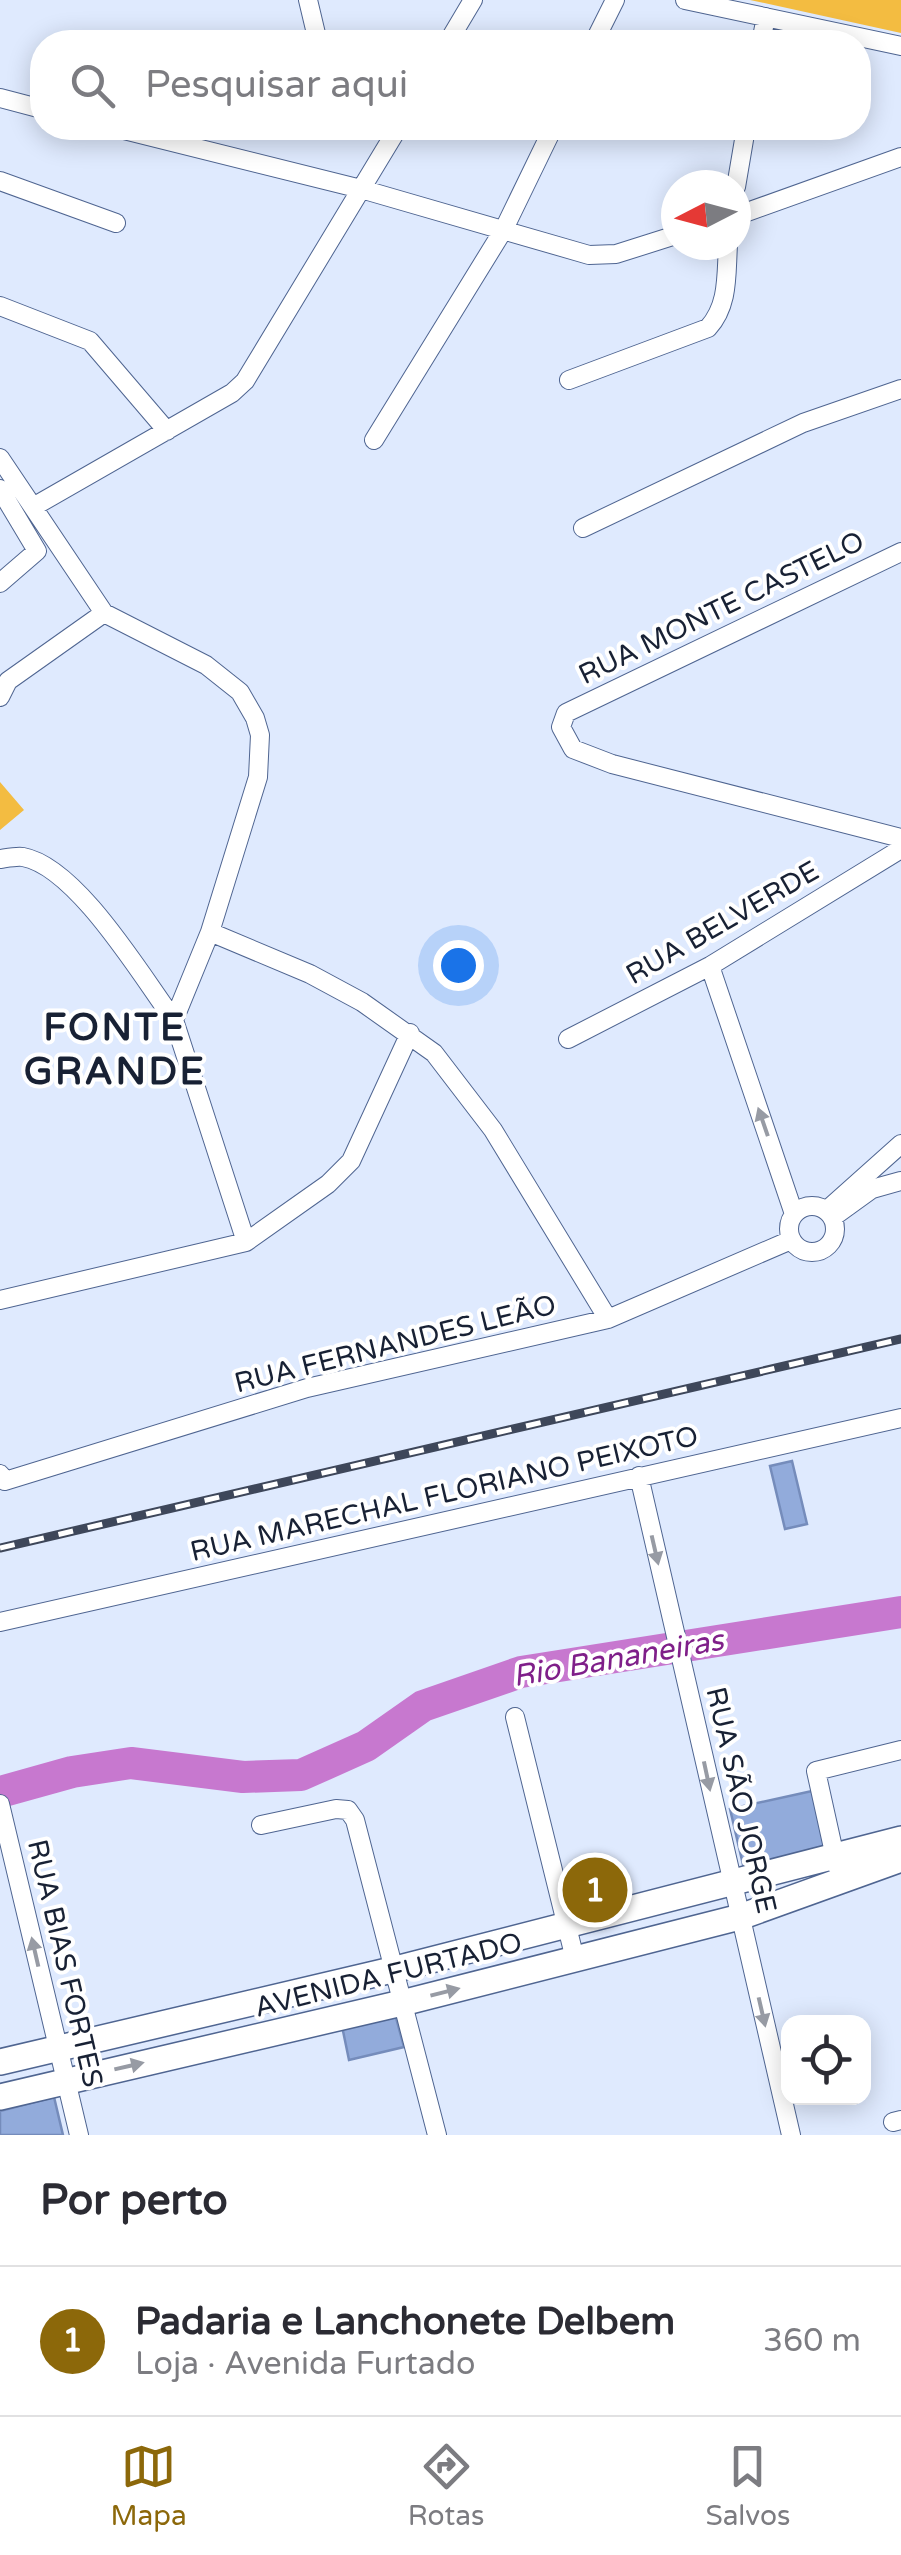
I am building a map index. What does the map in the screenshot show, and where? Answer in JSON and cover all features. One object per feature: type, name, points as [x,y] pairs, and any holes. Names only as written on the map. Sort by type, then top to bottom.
[{"type":"street","points":[[308,0],[315,30]]},
{"type":"street","points":[[455,30],[473,0]]},
{"type":"street","points":[[600,30],[615,0]]},
{"type":"street","points":[[686,0],[827,30]]},
{"type":"street","points":[[764,30],[766,17]]},
{"type":"street","points":[[871,40],[901,46]]},
{"type":"street","points":[[0,98],[30,106]]},
{"type":"street","points":[[164,140],[361,189],[602,256],[661,239]]},
{"type":"street","points":[[33,507],[232,393],[245,380],[391,140]]},
{"type":"street","points":[[374,440],[504,229],[548,140]]},
{"type":"street","points":[[739,170],[744,140]]},
{"type":"street","points":[[751,211],[901,157]]},
{"type":"street","points":[[0,181],[116,223]]},
{"type":"street","points":[[569,380],[708,328],[720,315],[724,301],[727,260]]},
{"type":"street","points":[[0,306],[90,341],[167,431]]},
{"type":"street","points":[[583,528],[803,422],[901,389]]},
{"type":"street","points":[[0,458],[104,613],[206,664],[240,692],[256,718],[260,736],[258,778],[210,932],[174,1020]]},
{"type":"street","points":[[0,488],[34,541],[36,556],[0,583]]},
{"type":"street","name":"RUA MONTE CASTELO","points":[[901,552],[566,714],[562,727],[573,749],[612,764],[901,838]]},
{"type":"street","points":[[2,682],[104,613]]},
{"type":"street","name":"RUA BELVERDE","points":[[568,1038],[710,966],[901,849]]},
{"type":"street","points":[[0,859],[22,856],[57,873],[101,922],[174,1020],[246,1242]]},
{"type":"street","points":[[210,932],[310,974],[410,1034],[434,1053],[493,1130],[608,1319]]},
{"type":"street","points":[[710,966],[794,1214],[791,1240],[805,1251],[822,1250],[834,1236],[829,1215]]},
{"type":"street","points":[[0,1300],[246,1242],[328,1184],[351,1161],[410,1034]]},
{"type":"street","points":[[829,1215],[901,1144]]},
{"type":"street","points":[[829,1215],[872,1190],[901,1181]]},
{"type":"street","points":[[794,1214],[809,1206],[829,1215]]},
{"type":"street","name":"RUA FERNANDES LEÃO","points":[[2,1478],[307,1388],[608,1319],[791,1240]]},
{"type":"street","name":"RUA MARECHAL FLORIANO PEIXOTO","points":[[0,1622],[901,1418]]},
{"type":"street","name":"RUA SÃO JORGE","points":[[639,1476],[791,2135]]},
{"type":"street","points":[[515,1717],[575,1959]]},
{"type":"street","points":[[838,1868],[816,1771],[901,1750]]},
{"type":"street","name":"RUA BIAS FORTES","points":[[0,1805],[79,2135]]},
{"type":"street","points":[[261,1825],[348,1810],[356,1820],[406,2002],[437,2135]]},
{"type":"street","name":"AVENIDA FURTADO","points":[[0,2098],[406,2002],[740,1917],[901,1839]]},
{"type":"street","name":"AVENIDA FURTADO","points":[[0,2062],[396,1969],[730,1881],[901,1859]]},
{"type":"shaded area","points":[[750,0],[901,0],[901,33]]},
{"type":"shaded area","points":[[0,782],[24,810],[0,830]]},
{"type":"building","points":[[792,1461],[807,1524],[785,1529],[770,1466]]},
{"type":"building","points":[[812,1791],[825,1849],[744,1869],[730,1809]]},
{"type":"building","points":[[395,2014],[404,2047],[349,2060],[342,2026]]},
{"type":"building","points":[[54,2097],[63,2135],[0,2135],[0,2111]]},
{"type":"waterway","name":"Rio Bananeiras","points":[[0,1792],[72,1772],[131,1763],[243,1777],[301,1775],[366,1746],[423,1706],[521,1672],[901,1612]]},
{"type":"railway","points":[[0,1548],[901,1339]]},
{"type":"place","name":"Padaria e Lanchonete Delbem","points":[[595,1890]]},
{"type":"district","name":"FONTE GRANDE","points":[[115,1049]]}]
